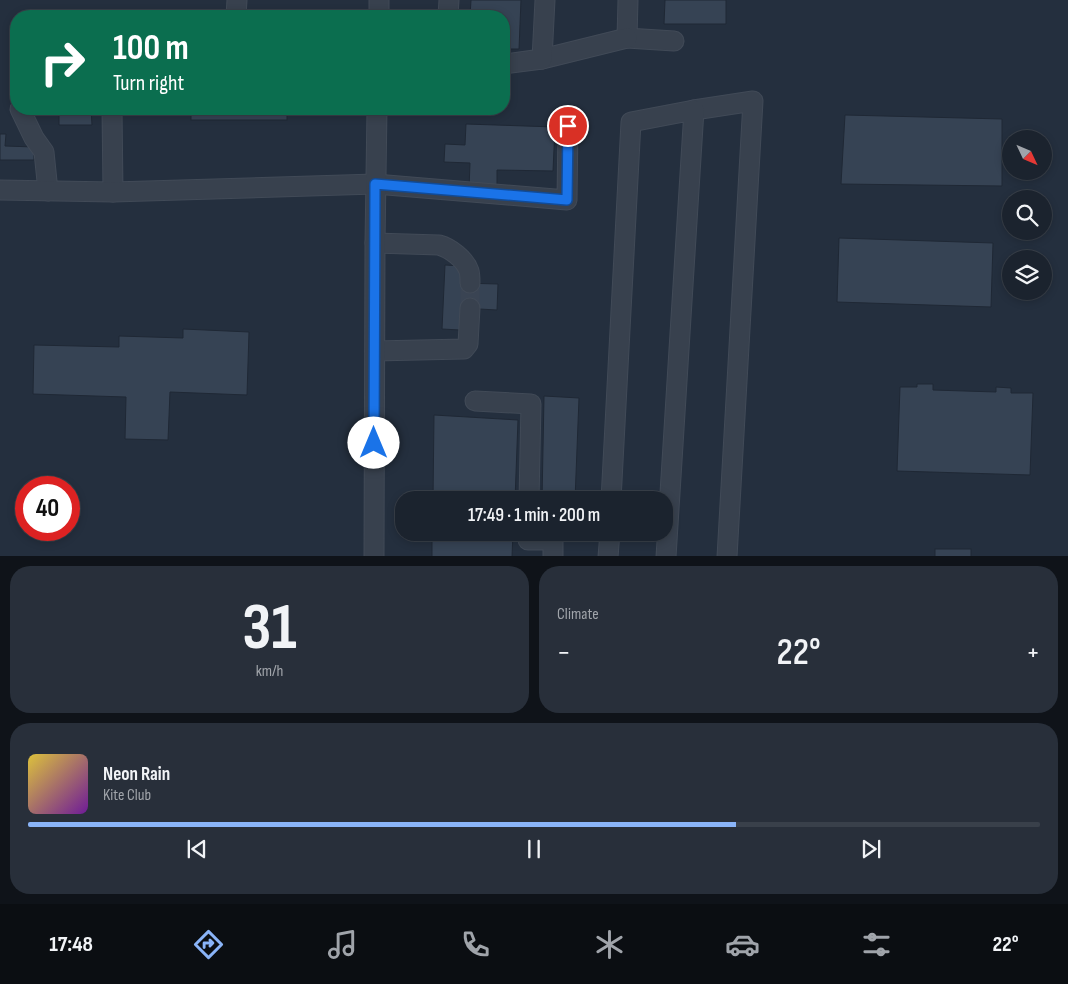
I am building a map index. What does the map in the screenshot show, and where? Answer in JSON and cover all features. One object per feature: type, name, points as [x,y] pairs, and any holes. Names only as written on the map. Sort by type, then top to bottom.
[{"type":"street","points":[[542,58],[545,0]]},
{"type":"street","points":[[627,38],[628,0]]},
{"type":"street","points":[[510,63],[542,58],[627,38],[674,41]]},
{"type":"street","points":[[611,491],[631,122],[753,101],[727,556]]},
{"type":"street","points":[[666,556],[694,110]]},
{"type":"street","points":[[23,115],[34,138],[44,152],[48,191]]},
{"type":"street","points":[[112,115],[114,192]]},
{"type":"street","points":[[374,556],[377,115]]},
{"type":"street","points":[[0,190],[114,192],[375,184],[567,200],[568,126]]},
{"type":"street","points":[[375,244],[439,245],[447,247],[468,268],[470,283]]},
{"type":"street","points":[[375,351],[464,349],[468,344],[470,308]]},
{"type":"street","points":[[475,401],[531,404],[529,491]]},
{"type":"street","points":[[553,541],[553,556]]},
{"type":"street","points":[[608,556],[609,541]]},
{"type":"building","points":[[471,0],[521,0],[519,49],[510,49],[510,10],[470,10]]},
{"type":"building","points":[[665,0],[726,0],[726,24],[664,24]]},
{"type":"building","points":[[59,115],[91,115],[92,125],[59,125]]},
{"type":"building","points":[[191,115],[287,115],[287,120],[191,120]]},
{"type":"building","points":[[845,115],[1002,119],[1002,186],[841,184]]},
{"type":"building","points":[[466,124],[555,127],[553,171],[497,170],[497,190],[469,189],[470,163],[444,162],[445,144],[465,145]]},
{"type":"building","points":[[0,134],[6,134],[5,146],[34,147],[34,160],[0,160]]},
{"type":"building","points":[[839,238],[993,243],[991,307],[837,302]]},
{"type":"building","points":[[445,265],[462,266],[461,283],[498,284],[497,310],[462,308],[460,330],[442,329]]},
{"type":"building","points":[[183,329],[249,332],[247,395],[170,392],[168,440],[125,439],[126,397],[33,394],[34,345],[119,347],[119,336],[183,338]]},
{"type":"building","points":[[917,384],[933,384],[933,390],[996,392],[996,387],[1011,388],[1011,393],[1033,393],[1030,475],[897,471],[900,387],[917,387]]},
{"type":"building","points":[[544,396],[579,398],[575,491],[542,491]]},
{"type":"building","points":[[434,415],[518,420],[515,491],[433,491]]},
{"type":"building","points":[[432,541],[513,541],[512,556],[432,556]]},
{"type":"building","points":[[935,549],[971,549],[971,556],[935,556]]},
{"type":"tunnel","points":[[470,283],[470,308]]},
{"type":"route","points":[[374,443],[375,184],[567,200],[568,126]]}]
